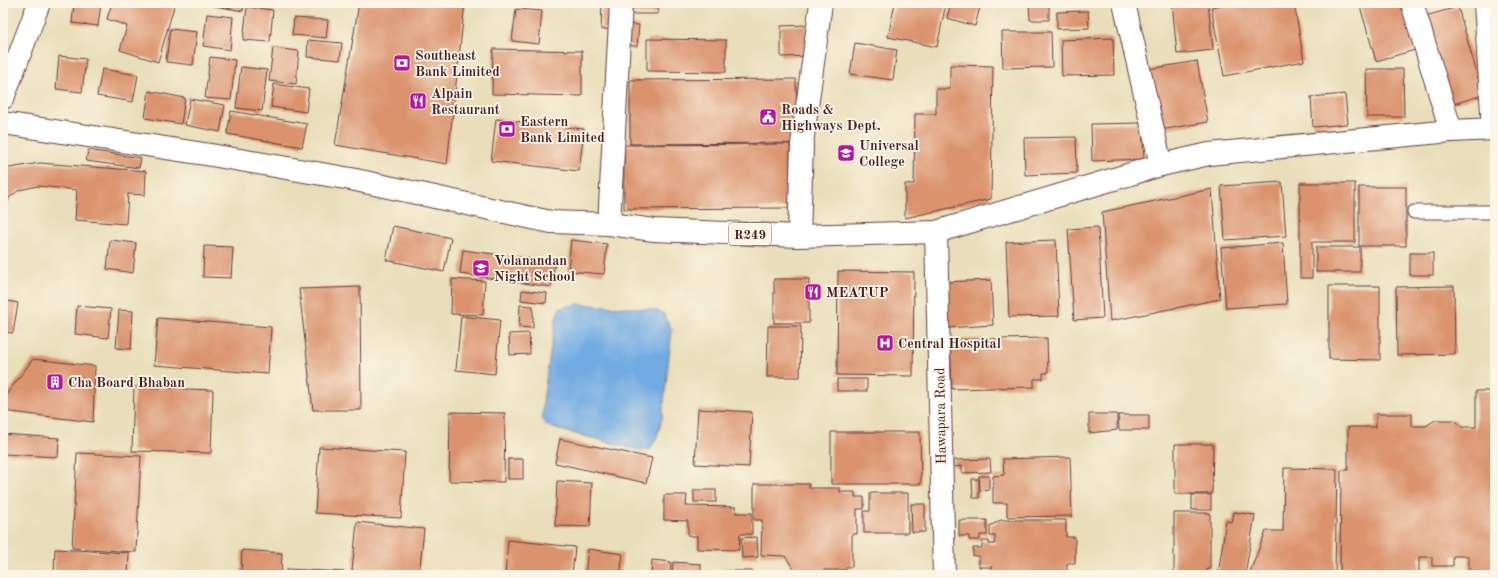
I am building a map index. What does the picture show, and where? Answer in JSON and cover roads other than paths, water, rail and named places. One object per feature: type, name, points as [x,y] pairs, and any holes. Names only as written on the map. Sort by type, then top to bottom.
[{"type":"main road","points":[[3,98],[33,23],[39,3]]},
{"type":"main road","points":[[609,224],[621,3]]},
{"type":"main road","points":[[799,236],[802,144],[821,3]]},
{"type":"main road","points":[[1124,3],[1161,165]]},
{"type":"main road","points":[[1412,3],[1451,131]]},
{"type":"main road","points":[[1485,3],[1494,129]]},
{"type":"main road","name":"R249","points":[[3,123],[211,155],[351,179],[551,222],[609,224],[654,230],[799,236],[936,232],[1161,165],[1209,154],[1451,131],[1494,129]]},
{"type":"main road","name":"Hawapara Road","points":[[936,232],[944,575]]},
{"type":"lane","points":[[1414,212],[1495,212]]},
{"type":"water","points":[[577,304],[650,309],[663,313],[672,330],[662,419],[657,437],[650,449],[643,451],[556,429],[544,423],[542,414],[543,403],[556,317],[560,308]]},
{"type":"place","name":"Southeast Bank Limited","points":[[402,63]]},
{"type":"place","name":"Alpain Restaurant","points":[[418,101]]},
{"type":"place","name":"Roads & Highways Dept.","points":[[768,117]]},
{"type":"place","name":"Eastern Bank Limited","points":[[507,129]]},
{"type":"place","name":"Universal College","points":[[846,153]]},
{"type":"place","name":"Volanandan Night School","points":[[481,268]]},
{"type":"place","name":"MEATUP","points":[[813,292]]},
{"type":"place","name":"Central Hospital","points":[[885,343]]},
{"type":"place","name":"Cha Board Bhaban","points":[[55,382]]}]
